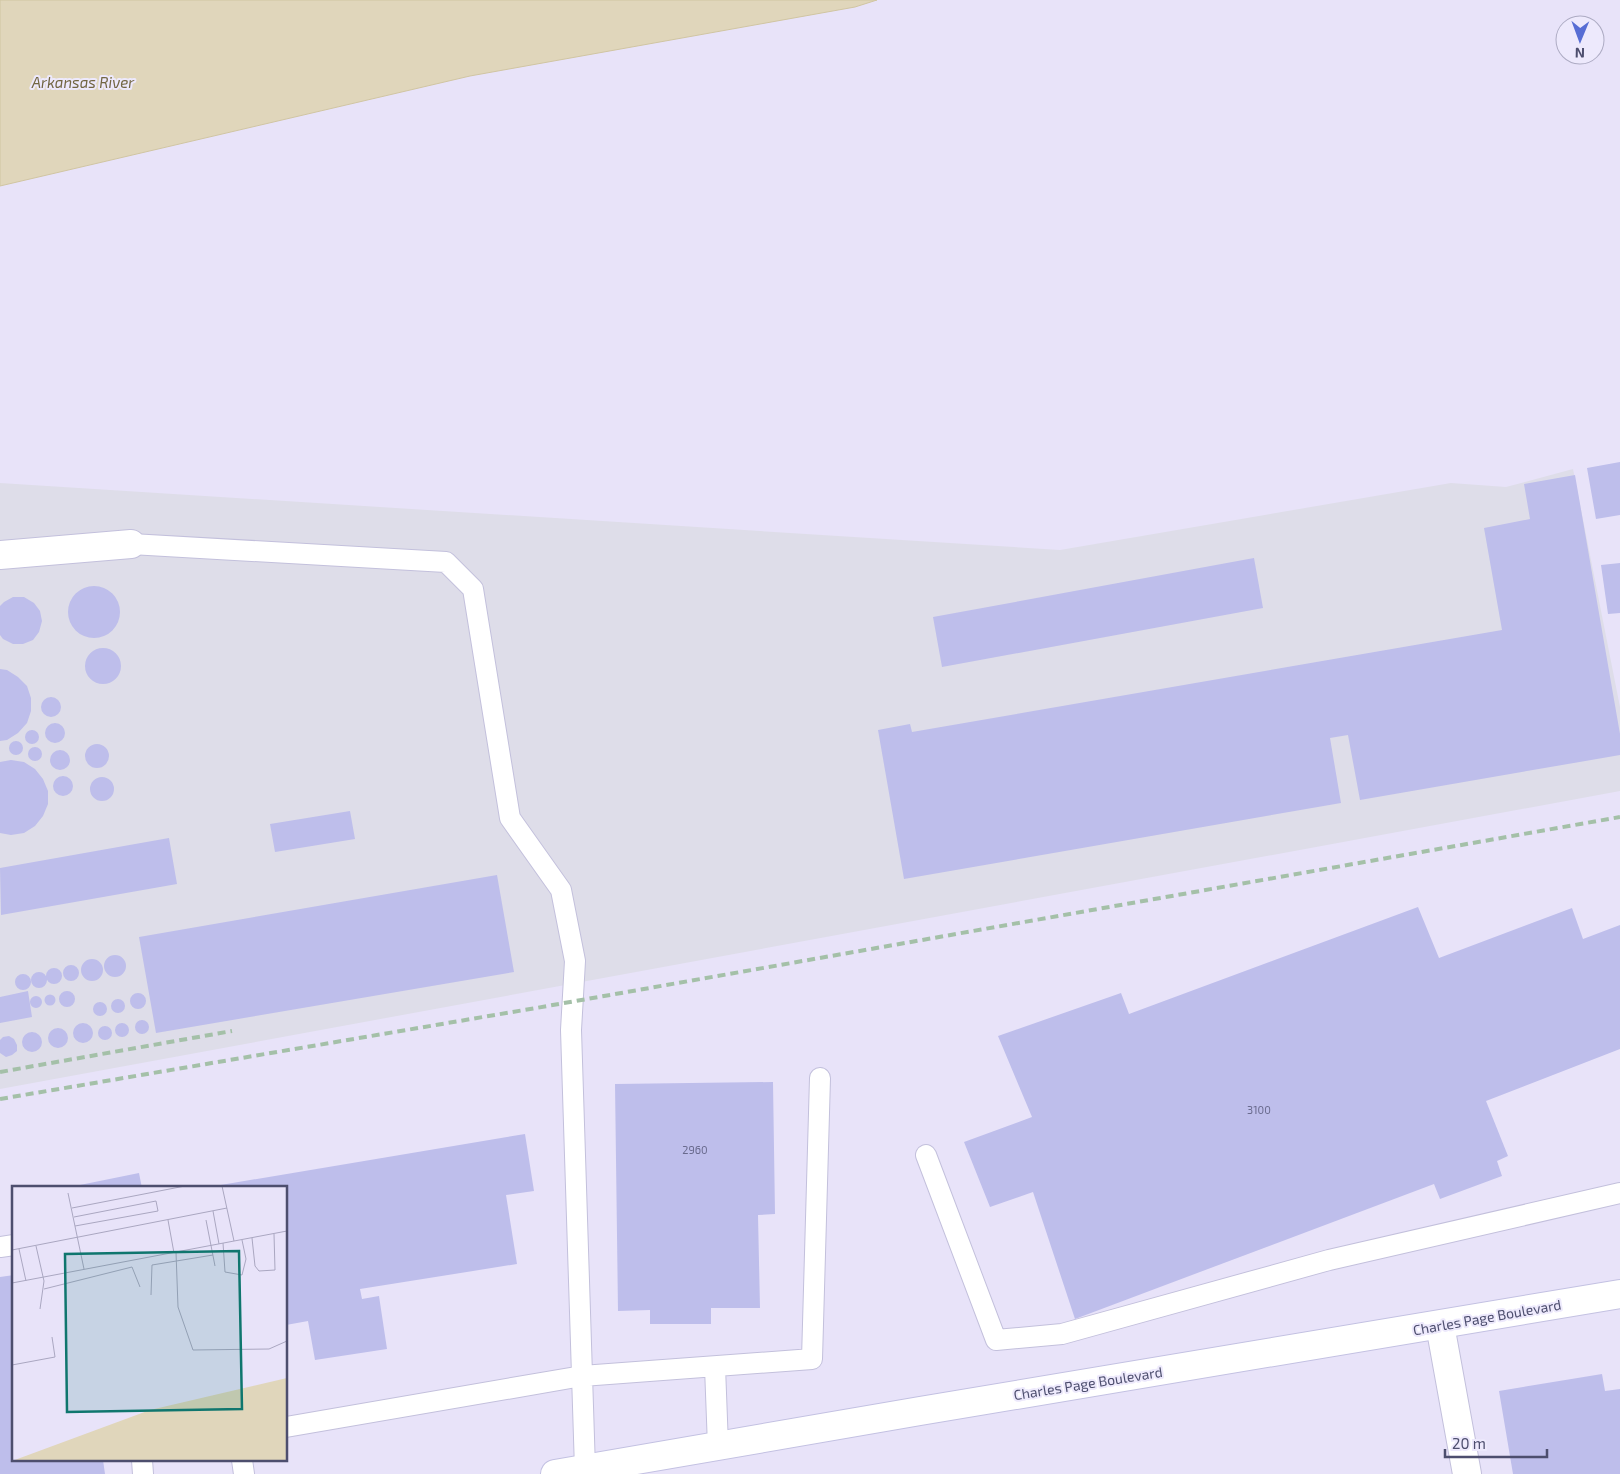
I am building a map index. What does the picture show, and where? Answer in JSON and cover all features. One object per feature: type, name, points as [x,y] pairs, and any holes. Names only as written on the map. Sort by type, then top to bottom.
[{"type":"main road","points":[[0,556],[131,544]]},
{"type":"main road","name":"Charles Page Boulevard","points":[[556,1474],[596,1470],[718,1446],[920,1411],[1620,1294]]},
{"type":"main road","points":[[1440,1325],[1467,1474]]},
{"type":"lane","points":[[131,544],[446,562],[473,589],[510,818],[560,890],[575,961],[571,1030],[582,1376],[596,1470]]},
{"type":"lane","points":[[288,1427],[582,1376],[812,1359],[820,1078]]},
{"type":"lane","points":[[926,1154],[996,1340],[1062,1334],[1329,1260],[1620,1193]]},
{"type":"lane","points":[[716,1367],[718,1446]]},
{"type":"shaded area","points":[[1573,469],[1620,707],[1620,791],[0,1089],[0,483],[1060,550],[1451,483],[1506,487]]},
{"type":"water","name":"Arkansas River","points":[[0,0],[877,0],[855,7],[470,76],[0,186]]},
{"type":"building","points":[[1620,462],[1620,515],[1596,519],[1587,468]]},
{"type":"building","points":[[1575,475],[1620,734],[1620,755],[1360,800],[1348,735],[1330,738],[1341,803],[904,879],[878,730],[910,724],[912,732],[1502,630],[1484,528],[1530,519],[1524,484]]},
{"type":"building","points":[[1254,558],[1263,608],[942,667],[933,617]]},
{"type":"building","points":[[1620,563],[1620,613],[1608,614],[1601,565]]},
{"type":"building","points":[[89,586],[99,586],[113,593],[120,607],[120,617],[113,631],[99,638],[89,638],[79,634],[72,627],[68,617],[68,607],[72,597],[79,590]]},
{"type":"building","points":[[13,597],[24,597],[34,603],[40,611],[42,621],[39,632],[33,640],[23,644],[13,644],[3,639],[0,635],[0,606]]},
{"type":"building","points":[[103,648],[110,649],[116,653],[120,659],[120,673],[116,679],[110,683],[103,684],[96,683],[90,679],[86,673],[85,666],[86,659],[90,653],[96,649]]},
{"type":"building","points":[[0,669],[7,670],[27,686],[31,698],[31,711],[27,723],[18,733],[7,740],[0,741]]},
{"type":"building","points":[[51,697],[58,700],[61,707],[58,714],[51,717],[44,714],[41,707],[44,700]]},
{"type":"building","points":[[51,723],[59,723],[65,729],[65,737],[59,743],[51,743],[45,737],[45,729]]},
{"type":"building","points":[[29,730],[35,730],[39,737],[35,744],[29,744],[25,740],[25,734]]},
{"type":"building","points":[[13,741],[19,741],[23,748],[19,755],[13,755],[9,751],[9,745]]},
{"type":"building","points":[[97,744],[105,748],[109,756],[105,764],[97,768],[89,764],[85,756],[89,748]]},
{"type":"building","points":[[32,747],[38,747],[42,754],[38,761],[32,761],[28,757],[28,751]]},
{"type":"building","points":[[56,750],[64,750],[70,756],[70,764],[64,770],[56,770],[50,764],[50,756]]},
{"type":"building","points":[[11,760],[24,762],[35,769],[43,779],[48,791],[48,804],[43,816],[35,826],[24,833],[11,835],[0,833],[0,762]]},
{"type":"building","points":[[59,776],[67,776],[73,782],[73,790],[67,796],[59,796],[53,790],[53,782]]},
{"type":"building","points":[[102,777],[110,781],[114,789],[110,797],[102,801],[94,797],[90,789],[94,781]]},
{"type":"building","points":[[350,811],[355,839],[275,852],[270,824]]},
{"type":"building","points":[[169,838],[177,884],[1,915],[0,868]]},
{"type":"building","points":[[497,875],[514,972],[156,1033],[139,937]]},
{"type":"building","points":[[1418,907],[1439,958],[1572,908],[1583,939],[1620,925],[1620,1049],[1486,1101],[1508,1156],[1497,1161],[1502,1176],[1440,1199],[1434,1184],[1075,1319],[1033,1192],[990,1207],[964,1142],[1032,1117],[998,1036],[1121,993],[1129,1014]]},
{"type":"building","points":[[115,955],[123,958],[126,966],[123,974],[115,977],[107,974],[104,966],[107,958]]},
{"type":"building","points":[[92,959],[100,962],[103,970],[100,978],[92,981],[84,978],[81,970],[84,962]]},
{"type":"building","points":[[71,965],[77,967],[79,973],[77,979],[71,981],[65,979],[63,973],[65,967]]},
{"type":"building","points":[[54,968],[62,976],[54,984],[46,976]]},
{"type":"building","points":[[39,972],[47,980],[39,988],[31,980]]},
{"type":"building","points":[[23,974],[31,982],[23,990],[15,982]]},
{"type":"building","points":[[28,991],[32,1017],[0,1023],[0,997]]},
{"type":"building","points":[[67,991],[73,993],[75,999],[73,1005],[67,1007],[61,1005],[59,999],[61,993]]},
{"type":"building","points":[[135,993],[141,993],[146,998],[144,1007],[135,1009],[130,1004],[130,998]]},
{"type":"building","points":[[50,994],[56,1000],[50,1006],[44,1000]]},
{"type":"building","points":[[36,996],[42,1002],[36,1008],[30,1002]]},
{"type":"building","points":[[115,999],[121,999],[125,1006],[121,1013],[115,1013],[111,1009],[111,1003]]},
{"type":"building","points":[[97,1002],[103,1002],[107,1009],[103,1016],[97,1016],[93,1012],[93,1006]]},
{"type":"building","points":[[139,1020],[145,1020],[149,1027],[145,1034],[139,1034],[135,1030],[135,1024]]},
{"type":"building","points":[[83,1023],[90,1026],[93,1033],[90,1040],[83,1043],[76,1040],[73,1033],[76,1026]]},
{"type":"building","points":[[119,1023],[125,1023],[129,1030],[125,1037],[119,1037],[115,1033],[115,1027]]},
{"type":"building","points":[[102,1026],[108,1026],[112,1033],[108,1040],[102,1040],[98,1036],[98,1030]]},
{"type":"building","points":[[58,1028],[65,1031],[68,1038],[65,1045],[58,1048],[51,1045],[48,1038],[51,1031]]},
{"type":"building","points":[[32,1032],[39,1035],[42,1042],[39,1049],[32,1052],[25,1049],[22,1042],[25,1035]]},
{"type":"building","points":[[9,1036],[14,1039],[17,1051],[6,1057],[0,1053],[0,1040],[3,1037]]},
{"type":"building","points":[[773,1082],[775,1214],[758,1215],[760,1308],[711,1308],[711,1324],[650,1324],[650,1310],[618,1311],[615,1084]]},
{"type":"building","points":[[525,1134],[534,1191],[506,1195],[517,1264],[360,1289],[362,1299],[379,1296],[387,1349],[315,1360],[308,1321],[288,1325],[288,1186],[215,1186]]},
{"type":"building","points":[[139,1173],[142,1186],[75,1186]]},
{"type":"building","points":[[12,1275],[12,1462],[103,1462],[105,1474],[0,1474],[0,1277]]},
{"type":"building","points":[[1602,1374],[1605,1391],[1620,1389],[1620,1474],[1513,1474],[1499,1391]]},
{"type":"railway","points":[[0,1099],[536,1008],[1620,817]]},
{"type":"railway","points":[[0,1072],[232,1031]]}]
